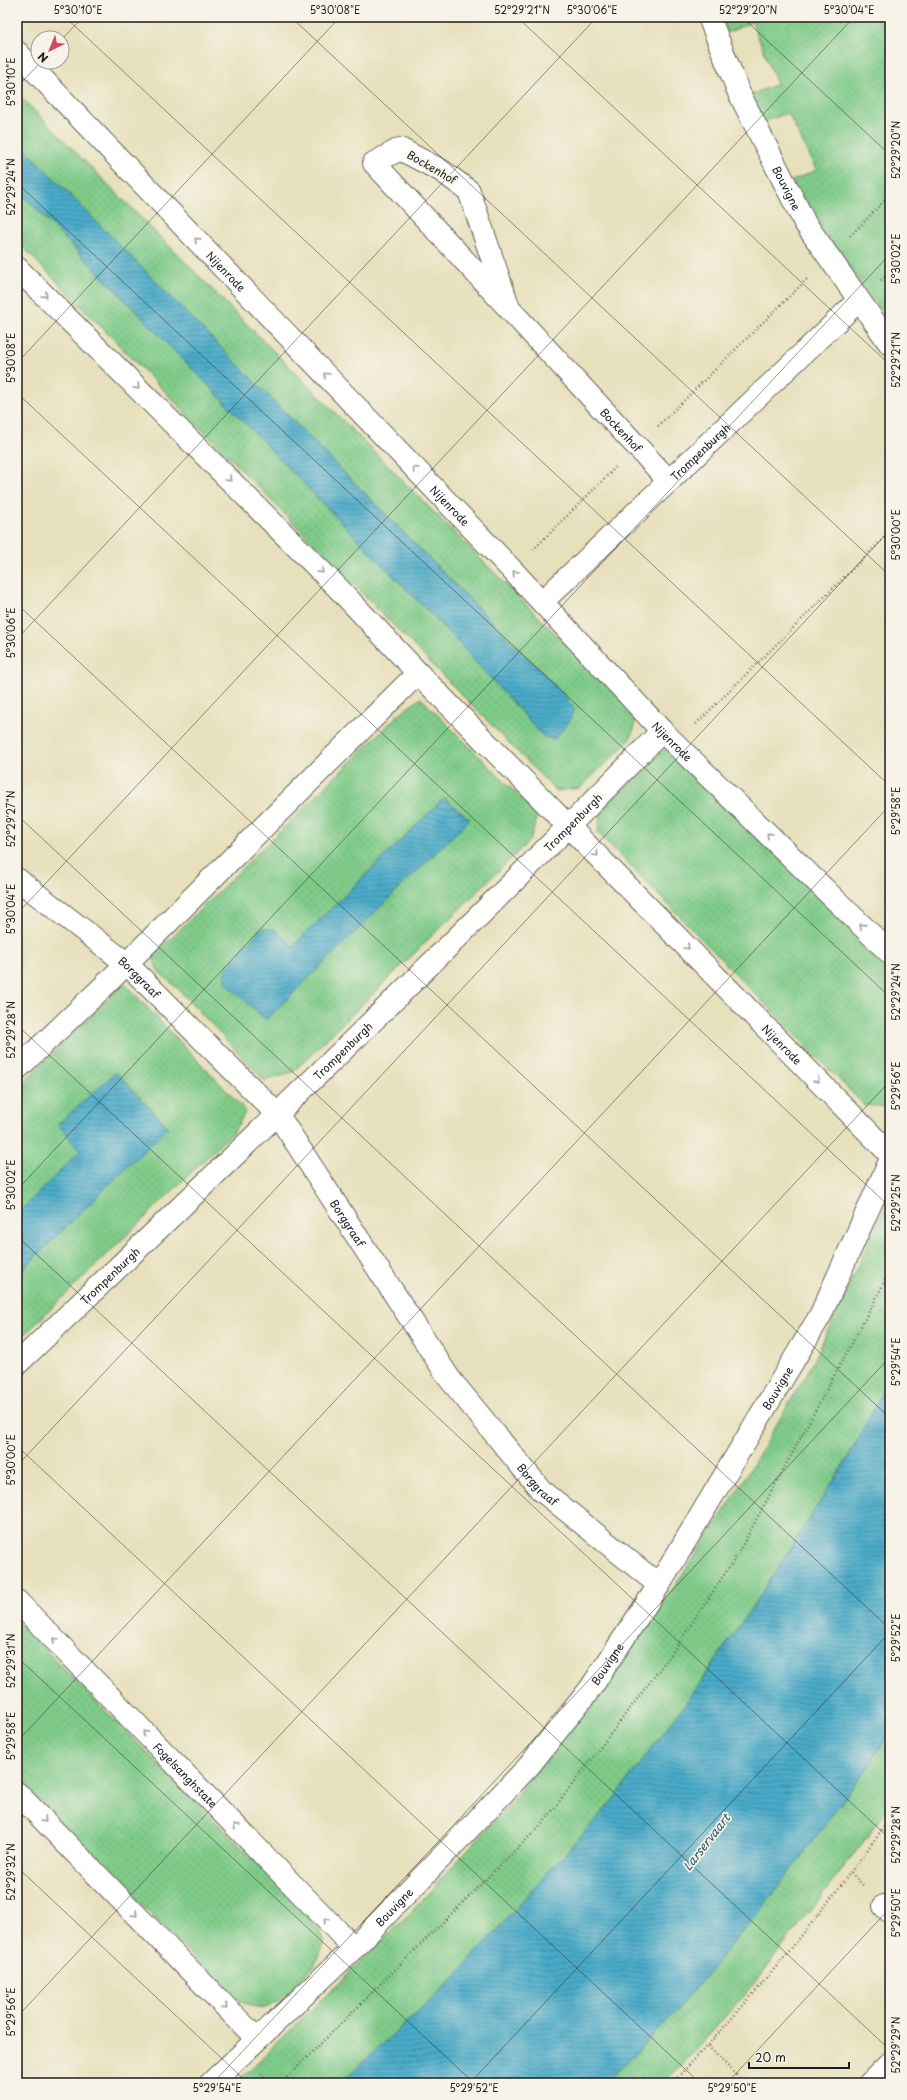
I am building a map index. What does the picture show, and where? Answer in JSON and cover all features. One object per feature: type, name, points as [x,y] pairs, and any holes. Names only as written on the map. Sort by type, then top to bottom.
[{"type":"street","name":"Bouvigne","points":[[709,17],[739,93],[805,224],[858,301],[890,344]]},
{"type":"street","name":"Nijenrode","points":[[17,52],[513,571],[669,738],[890,953]]},
{"type":"street","name":"Bockenhof","points":[[509,308],[469,191],[442,171],[400,149],[374,163],[669,481]]},
{"type":"street","name":"Nijenrode","points":[[17,268],[339,589],[418,673],[890,1154]]},
{"type":"street","name":"Trompenburgh","points":[[542,602],[858,301]]},
{"type":"street","points":[[17,1070],[418,673]]},
{"type":"street","name":"Trompenburgh","points":[[17,1364],[278,1115],[569,827],[669,738]]},
{"type":"street","name":"Borggraaf","points":[[17,879],[126,963],[278,1115],[449,1378],[541,1490],[659,1585]]},
{"type":"street","name":"Bouvigne","points":[[211,2083],[354,1948],[528,1766],[590,1689],[659,1585],[820,1316],[890,1161]]},
{"type":"street","name":"Fogelsanghstate","points":[[17,1601],[354,1948]]},
{"type":"street","points":[[17,1792],[257,2039]]},
{"type":"street","points":[[870,2083],[890,2063]]},
{"type":"path","points":[[513,571],[890,195]]},
{"type":"path","points":[[669,738],[890,532]]},
{"type":"path","points":[[672,2083],[708,2046],[762,1984],[851,1873],[890,1818]]},
{"type":"path","points":[[708,2046],[744,2083]]},
{"type":"green space","points":[[723,17],[890,17],[890,322],[832,245],[792,181],[816,170],[788,113],[763,122],[750,95],[777,84],[752,22],[727,33]]},
{"type":"green space","points":[[17,93],[635,714],[634,729],[629,741],[580,788],[556,791],[17,241],[17,189],[455,639],[544,737],[555,739],[565,696],[17,141]]},
{"type":"green space","points":[[421,698],[536,813],[536,822],[530,840],[293,1072],[265,1081],[179,990],[157,970],[153,956],[399,714]],"holes":[[[444,798],[469,819],[267,1019],[274,929],[293,946]]]},
{"type":"green space","points":[[667,746],[890,968],[890,1107],[864,1105],[598,833],[601,810]]},
{"type":"green space","points":[[124,983],[246,1111],[235,1130],[17,1342],[17,1275],[168,1127],[116,1072],[59,1124],[80,1151],[17,1214],[17,1088]]},
{"type":"green space","points":[[890,1195],[890,1378],[849,1456],[766,1587],[693,1693],[614,1799],[453,1979],[340,2083],[236,2083],[413,1910],[510,1803],[614,1672],[696,1555],[742,1483],[813,1363]]},
{"type":"green space","points":[[17,1621],[306,1913],[318,1928],[323,1938],[323,1945],[317,1961],[299,1982],[277,2002],[265,2008],[256,2008],[231,1996],[17,1778]]},
{"type":"green space","points":[[890,1732],[890,1807],[757,1980],[705,2040],[663,2083],[606,2083],[670,2018],[767,1902],[870,1764]]},
{"type":"water","points":[[17,141],[565,696],[574,709],[568,723],[555,739],[544,737],[455,639],[17,189]]},
{"type":"water","points":[[444,798],[470,819],[266,1020],[226,983],[225,970],[261,929],[274,929],[293,946]]},
{"type":"water","points":[[116,1072],[168,1127],[17,1275],[17,1214],[80,1151],[58,1124]]},
{"type":"water","name":"Larservaart","points":[[890,1378],[890,1732],[870,1764],[767,1902],[670,2018],[606,2083],[340,2083],[453,1979],[614,1799],[693,1693],[766,1587],[849,1456]]}]
